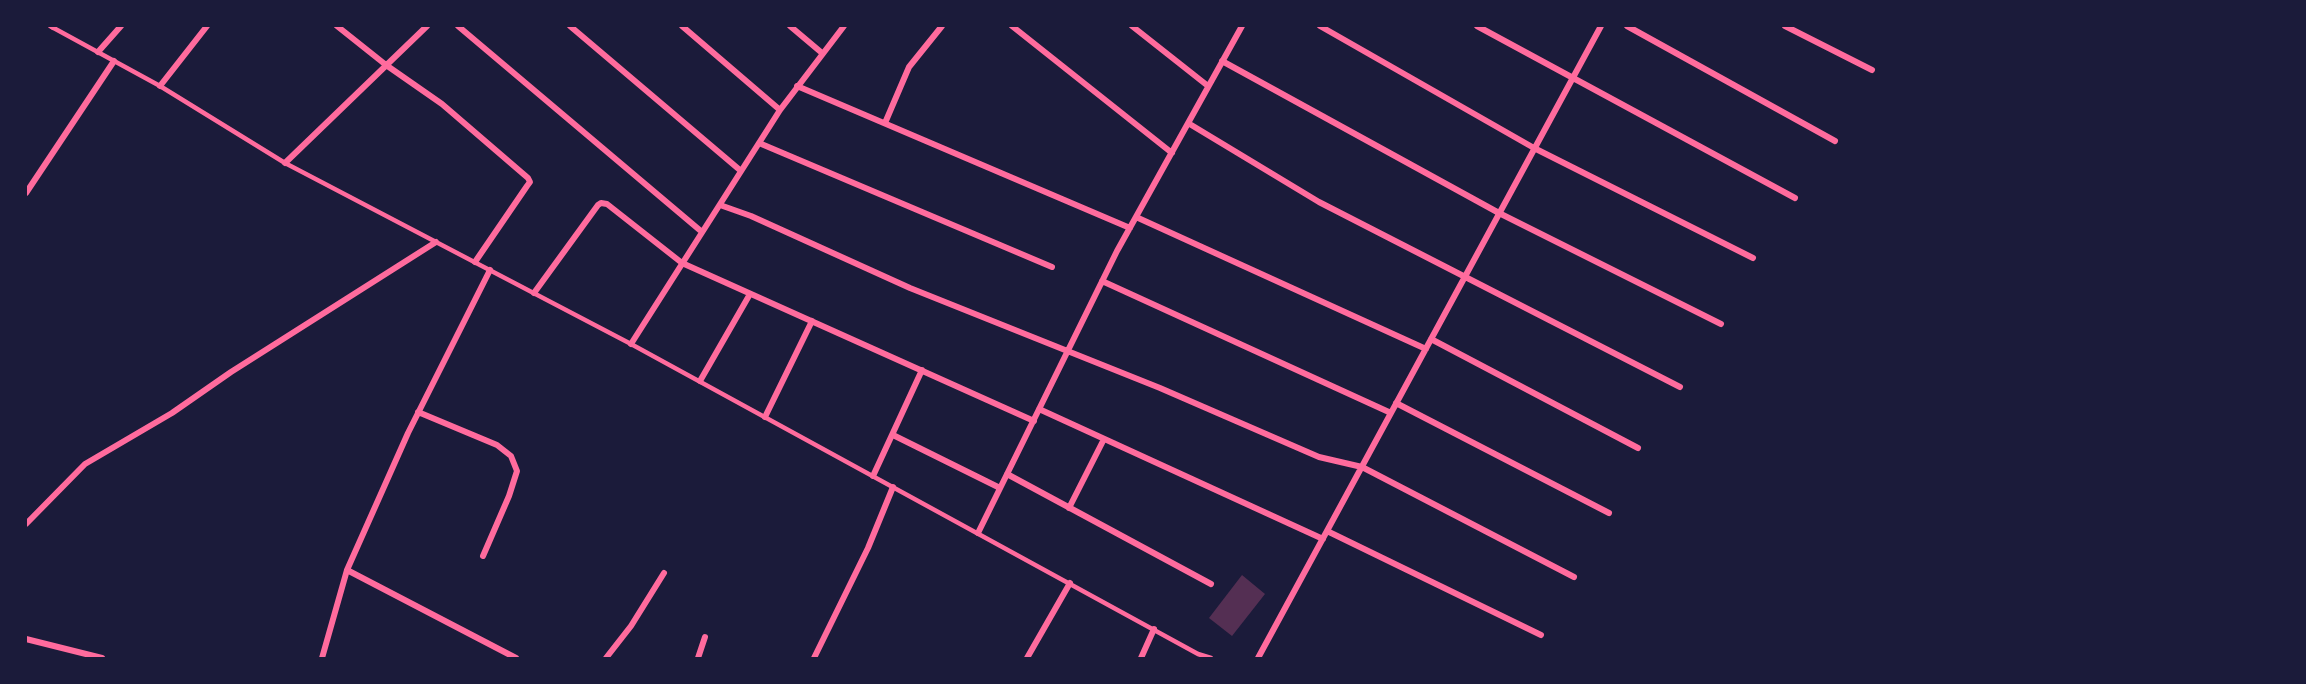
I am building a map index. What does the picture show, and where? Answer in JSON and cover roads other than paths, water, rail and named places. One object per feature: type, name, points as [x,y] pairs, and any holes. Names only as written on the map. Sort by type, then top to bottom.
[{"type":"street","points":[[98,52],[121,26]]},
{"type":"street","points":[[160,86],[207,26]]},
{"type":"street","points":[[337,26],[386,65],[442,104],[525,174],[530,182],[475,262]]},
{"type":"street","points":[[285,163],[427,26]]},
{"type":"street","points":[[458,26],[702,232]]},
{"type":"street","points":[[570,26],[741,171]]},
{"type":"street","points":[[682,26],[780,110]]},
{"type":"street","points":[[790,26],[822,53]]},
{"type":"street","points":[[631,344],[780,110],[844,26]]},
{"type":"street","points":[[885,123],[909,67],[942,26]]},
{"type":"street","points":[[1011,26],[1172,153]]},
{"type":"street","points":[[1132,26],[1208,86]]},
{"type":"street","points":[[978,533],[1102,281],[1242,26]]},
{"type":"street","points":[[1320,26],[1534,148],[1753,258]]},
{"type":"street","points":[[1477,26],[1795,198]]},
{"type":"street","points":[[1258,658],[1601,26]]},
{"type":"street","points":[[1627,26],[1835,141]]},
{"type":"street","points":[[1785,26],[1872,70]]},
{"type":"street","points":[[26,193],[114,61]]},
{"type":"street","points":[[1222,61],[1499,213],[1721,324]]},
{"type":"street","points":[[797,86],[1130,228]]},
{"type":"street","points":[[1188,123],[1319,202],[1680,387]]},
{"type":"street","points":[[759,143],[1052,267]]},
{"type":"street","points":[[534,293],[601,203],[607,204],[682,263],[1034,421]]},
{"type":"street","points":[[720,205],[752,216],[910,288],[1160,388],[1319,457],[1362,467],[1574,577]]},
{"type":"street","points":[[1136,217],[1426,349]]},
{"type":"street","points":[[26,524],[85,464],[172,413],[231,372],[436,242]]},
{"type":"street","points":[[322,658],[347,570],[418,412],[490,270]]},
{"type":"street","points":[[1102,281],[1391,413]]},
{"type":"street","points":[[700,381],[750,294]]},
{"type":"street","points":[[765,417],[812,321]]},
{"type":"street","points":[[1431,339],[1638,448]]},
{"type":"street","points":[[873,476],[922,370]]},
{"type":"street","points":[[1396,404],[1609,513]]},
{"type":"street","points":[[1039,410],[1323,539]]},
{"type":"street","points":[[418,412],[497,445],[511,456],[517,471],[509,496],[483,556]]},
{"type":"street","points":[[893,435],[1000,488]]},
{"type":"street","points":[[1070,508],[1104,439]]},
{"type":"street","points":[[1007,474],[1211,584]]},
{"type":"street","points":[[814,658],[868,548],[893,486]]},
{"type":"street","points":[[1327,531],[1541,635]]},
{"type":"street","points":[[347,570],[516,658]]},
{"type":"street","points":[[606,658],[631,626],[664,573]]},
{"type":"street","points":[[1027,658],[1070,583]]},
{"type":"street","points":[[1141,658],[1154,629]]},
{"type":"street","points":[[698,658],[705,637]]},
{"type":"street","points":[[26,639],[102,658]]},
{"type":"lane","points":[[52,26],[160,86],[285,163],[631,344],[1211,658]]}]
